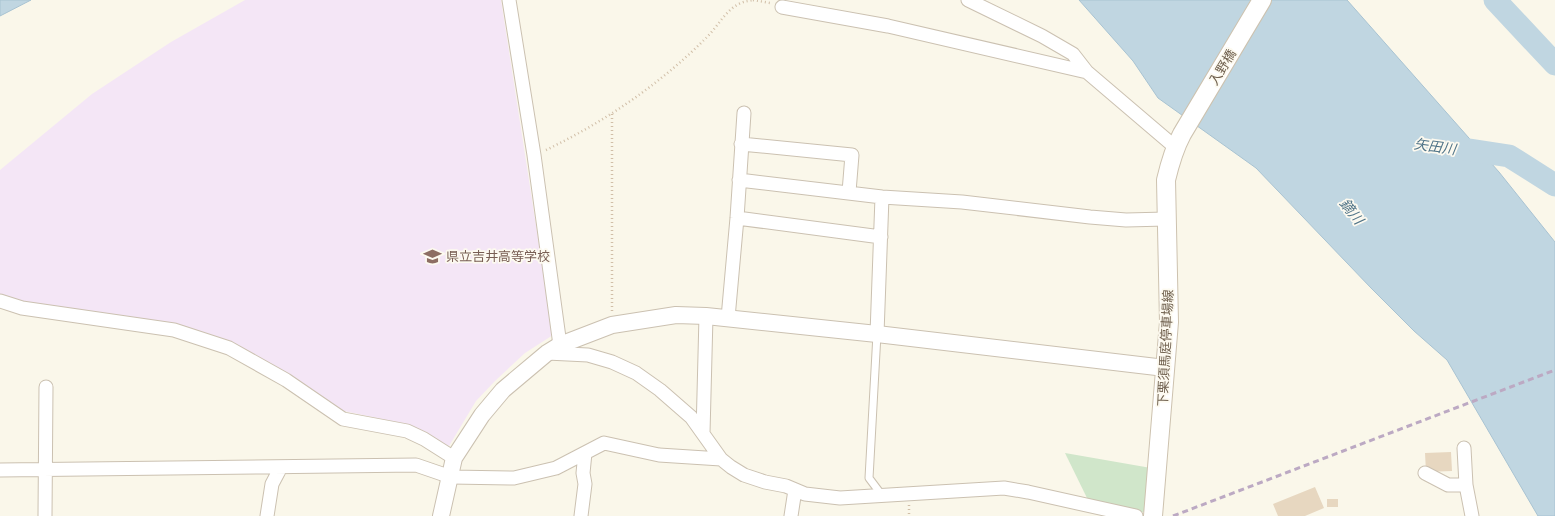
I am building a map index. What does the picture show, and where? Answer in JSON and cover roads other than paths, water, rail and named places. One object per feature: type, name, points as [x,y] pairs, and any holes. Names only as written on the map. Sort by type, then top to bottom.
[{"type":"main road","name":"入野橋","points":[[1178,141],[1262,0]]},
{"type":"main road","name":"下栗須馬庭停車場線","points":[[1154,516],[1169,322],[1166,180],[1178,141]]},
{"type":"street","points":[[509,0],[534,155],[560,345]]},
{"type":"street","points":[[968,0],[1042,36],[1073,54],[1086,72],[1178,141]]},
{"type":"street","points":[[782,7],[888,26],[1086,72]]},
{"type":"street","points":[[728,318],[744,113]]},
{"type":"street","points":[[741,144],[852,155],[849,192]]},
{"type":"street","points":[[739,180],[882,197],[962,202],[1035,212],[1126,220],[1166,219]]},
{"type":"street","points":[[877,334],[882,197]]},
{"type":"street","points":[[737,218],[881,237]]},
{"type":"street","points":[[0,301],[22,308],[174,330],[229,348],[286,380],[343,419],[407,431],[424,439],[454,458]]},
{"type":"street","points":[[441,516],[454,458],[482,415],[503,390],[547,353],[560,345],[612,325],[676,315],[706,316],[877,334],[1166,368]]},
{"type":"street","points":[[703,433],[706,316]]},
{"type":"street","points":[[547,353],[588,355],[612,362],[636,373],[676,403],[691,417],[721,459],[744,475],[765,482],[786,486],[804,494],[840,498],[881,494],[1004,488],[1136,516]]},
{"type":"street","points":[[45,516],[46,387]]},
{"type":"street","points":[[0,470],[416,464],[450,477],[514,478],[556,468],[604,443],[659,455],[721,459]]},
{"type":"street","points":[[1464,448],[1466,485],[1472,516]]},
{"type":"street","points":[[581,516],[585,484],[583,473],[586,453]]},
{"type":"street","points":[[267,516],[272,484],[280,467]]},
{"type":"street","points":[[1425,473],[1448,484],[1466,485]]},
{"type":"street","points":[[791,516],[795,490]]},
{"type":"lane","points":[[877,334],[869,478],[881,494]]},
{"type":"water","points":[[0,0],[31,0],[0,16]]},
{"type":"water","name":"鏑川","points":[[1079,0],[1347,0],[1499,172],[1555,242],[1555,516],[1538,516],[1447,360],[1414,331],[1371,288],[1256,168],[1158,98],[1133,61]]},
{"type":"waterway","name":"矢田川","points":[[1495,0],[1555,64]]},
{"type":"waterway","name":"矢田川","points":[[1450,147],[1509,156],[1555,185]]},
{"type":"railway","points":[[1173,516],[1555,370]]},
{"type":"place","name":"県立吉井高等学校","points":[[433,256]]}]
